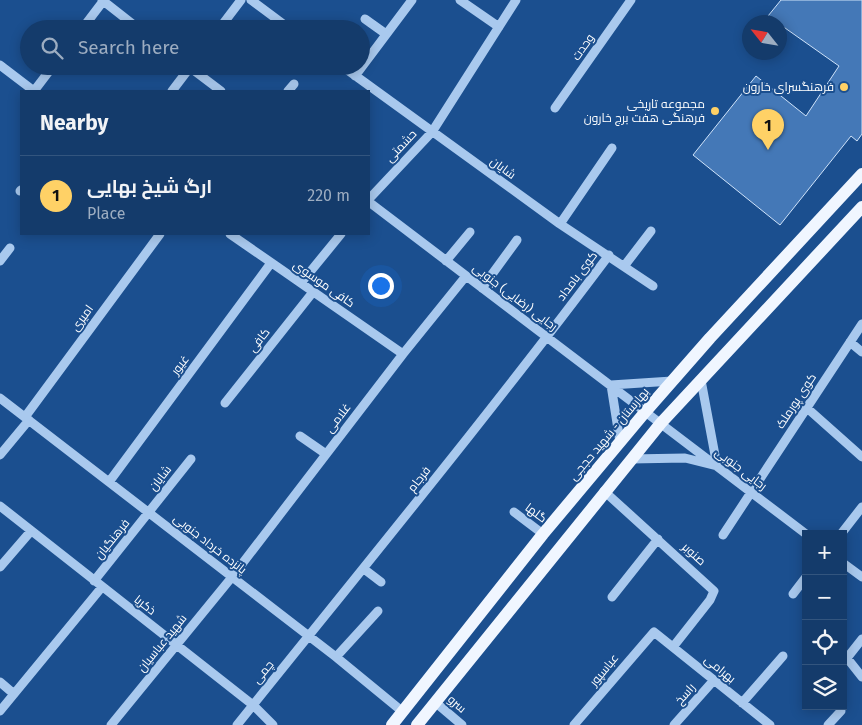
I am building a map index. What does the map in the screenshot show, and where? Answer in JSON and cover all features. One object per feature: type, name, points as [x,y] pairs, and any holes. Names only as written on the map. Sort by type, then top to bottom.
[{"type":"main road","name":"بهارستان - شهید حججی","points":[[392,725],[543,534],[646,411],[710,338],[862,174]]},
{"type":"main road","points":[[403,712],[417,724],[606,488],[661,423],[862,207]]},
{"type":"main road","points":[[710,338],[708,344],[712,352],[716,355],[727,353]]},
{"type":"main road","points":[[594,473],[604,476],[606,488]]},
{"type":"street","points":[[89,20],[103,0],[128,20]]},
{"type":"street","points":[[226,20],[241,0]]},
{"type":"street","points":[[251,0],[278,20]]},
{"type":"street","points":[[263,9],[269,0]]},
{"type":"street","points":[[370,56],[412,0]]},
{"type":"street","points":[[460,0],[499,27]]},
{"type":"street","name":"حشمتی","points":[[370,200],[432,132],[516,0]]},
{"type":"street","name":"وحدت","points":[[555,108],[631,0]]},
{"type":"street","points":[[370,23],[386,34]]},
{"type":"street","points":[[1,69],[32,90]]},
{"type":"street","points":[[35,90],[46,75]]},
{"type":"street","points":[[173,90],[184,75]]},
{"type":"street","points":[[200,75],[220,90]]},
{"type":"street","name":"شایان","points":[[355,76],[560,224],[625,265],[652,286]]},
{"type":"street","points":[[560,224],[612,148]]},
{"type":"street","name":"رجایی (رضایی) جنوبی","points":[[370,202],[646,411]]},
{"type":"street","points":[[625,265],[651,231]]},
{"type":"street","points":[[446,261],[470,232]]},
{"type":"street","name":"امیری","points":[[0,455],[159,235]]},
{"type":"street","name":"کافی موسوی","points":[[231,235],[403,354]]},
{"type":"street","points":[[301,283],[340,235]]},
{"type":"street","points":[[482,288],[517,240]]},
{"type":"street","points":[[0,261],[10,248]]},
{"type":"street","name":"کوی بامداد","points":[[548,337],[609,255]]},
{"type":"street","name":"غیور","points":[[109,482],[271,263]]},
{"type":"street","name":"غلامی","points":[[232,578],[403,354],[466,276]]},
{"type":"street","name":"کافی","points":[[225,403],[313,292]]},
{"type":"street","name":"کوی پورملک","points":[[723,535],[862,324]]},
{"type":"street","name":"فرجام","points":[[309,636],[548,337]]},
{"type":"street","points":[[850,342],[862,352]]},
{"type":"street","points":[[631,459],[685,458],[717,466],[701,380]]},
{"type":"street","points":[[620,442],[611,385],[672,381]]},
{"type":"street","name":"پانزده خرداد جنوبی","points":[[0,398],[336,657],[403,712]]},
{"type":"street","points":[[806,408],[862,457]]},
{"type":"street","name":"رجایی جنوبی","points":[[646,411],[802,531]]},
{"type":"street","points":[[300,436],[326,454]]},
{"type":"street","name":"شایان","points":[[149,513],[191,459]]},
{"type":"street","name":"صنوبر","points":[[606,488],[714,591],[710,600],[673,647]]},
{"type":"street","name":"ذکریا","points":[[0,506],[253,705],[273,725]]},
{"type":"street","points":[[843,530],[862,507]]},
{"type":"street","name":"گلها","points":[[514,512],[543,534]]},
{"type":"street","name":"فرهنگیان","points":[[94,581],[149,513]]},
{"type":"street","points":[[0,567],[31,531]]},
{"type":"street","points":[[612,597],[658,539]]},
{"type":"street","points":[[847,565],[861,573]]},
{"type":"street","points":[[364,569],[381,582]]},
{"type":"street","name":"شهید عباسیان","points":[[111,725],[232,578]]},
{"type":"street","points":[[793,594],[802,582]]},
{"type":"street","points":[[0,711],[102,587]]},
{"type":"street","points":[[336,657],[378,611]]},
{"type":"street","name":"بهرامی","points":[[654,632],[770,725]]},
{"type":"street","name":"عباسپور","points":[[574,725],[654,632]]},
{"type":"street","name":"چمی","points":[[237,725],[309,636]]},
{"type":"street","points":[[862,639],[847,658],[862,678]]},
{"type":"street","points":[[742,703],[783,656]]},
{"type":"street","name":"راسخ","points":[[674,725],[714,680]]},
{"type":"street","points":[[0,682],[14,694]]},
{"type":"street","name":"سرو","points":[[436,702],[462,725]]},
{"type":"street","points":[[828,725],[840,711]]},
{"type":"building","points":[[781,0],[862,0],[862,134],[857,141],[851,136],[780,225],[693,155],[756,76],[806,116],[839,66],[787,29],[787,15],[769,15]]},
{"type":"place","name":"فرهنگسرای خارون","points":[[844,87]]},
{"type":"place","name":"مجموعه تاریخی فرهنگی هفت برج خارون","points":[[715,111]]},
{"type":"place","name":"ارگ شیخ بهایی","points":[[768,150]]}]
